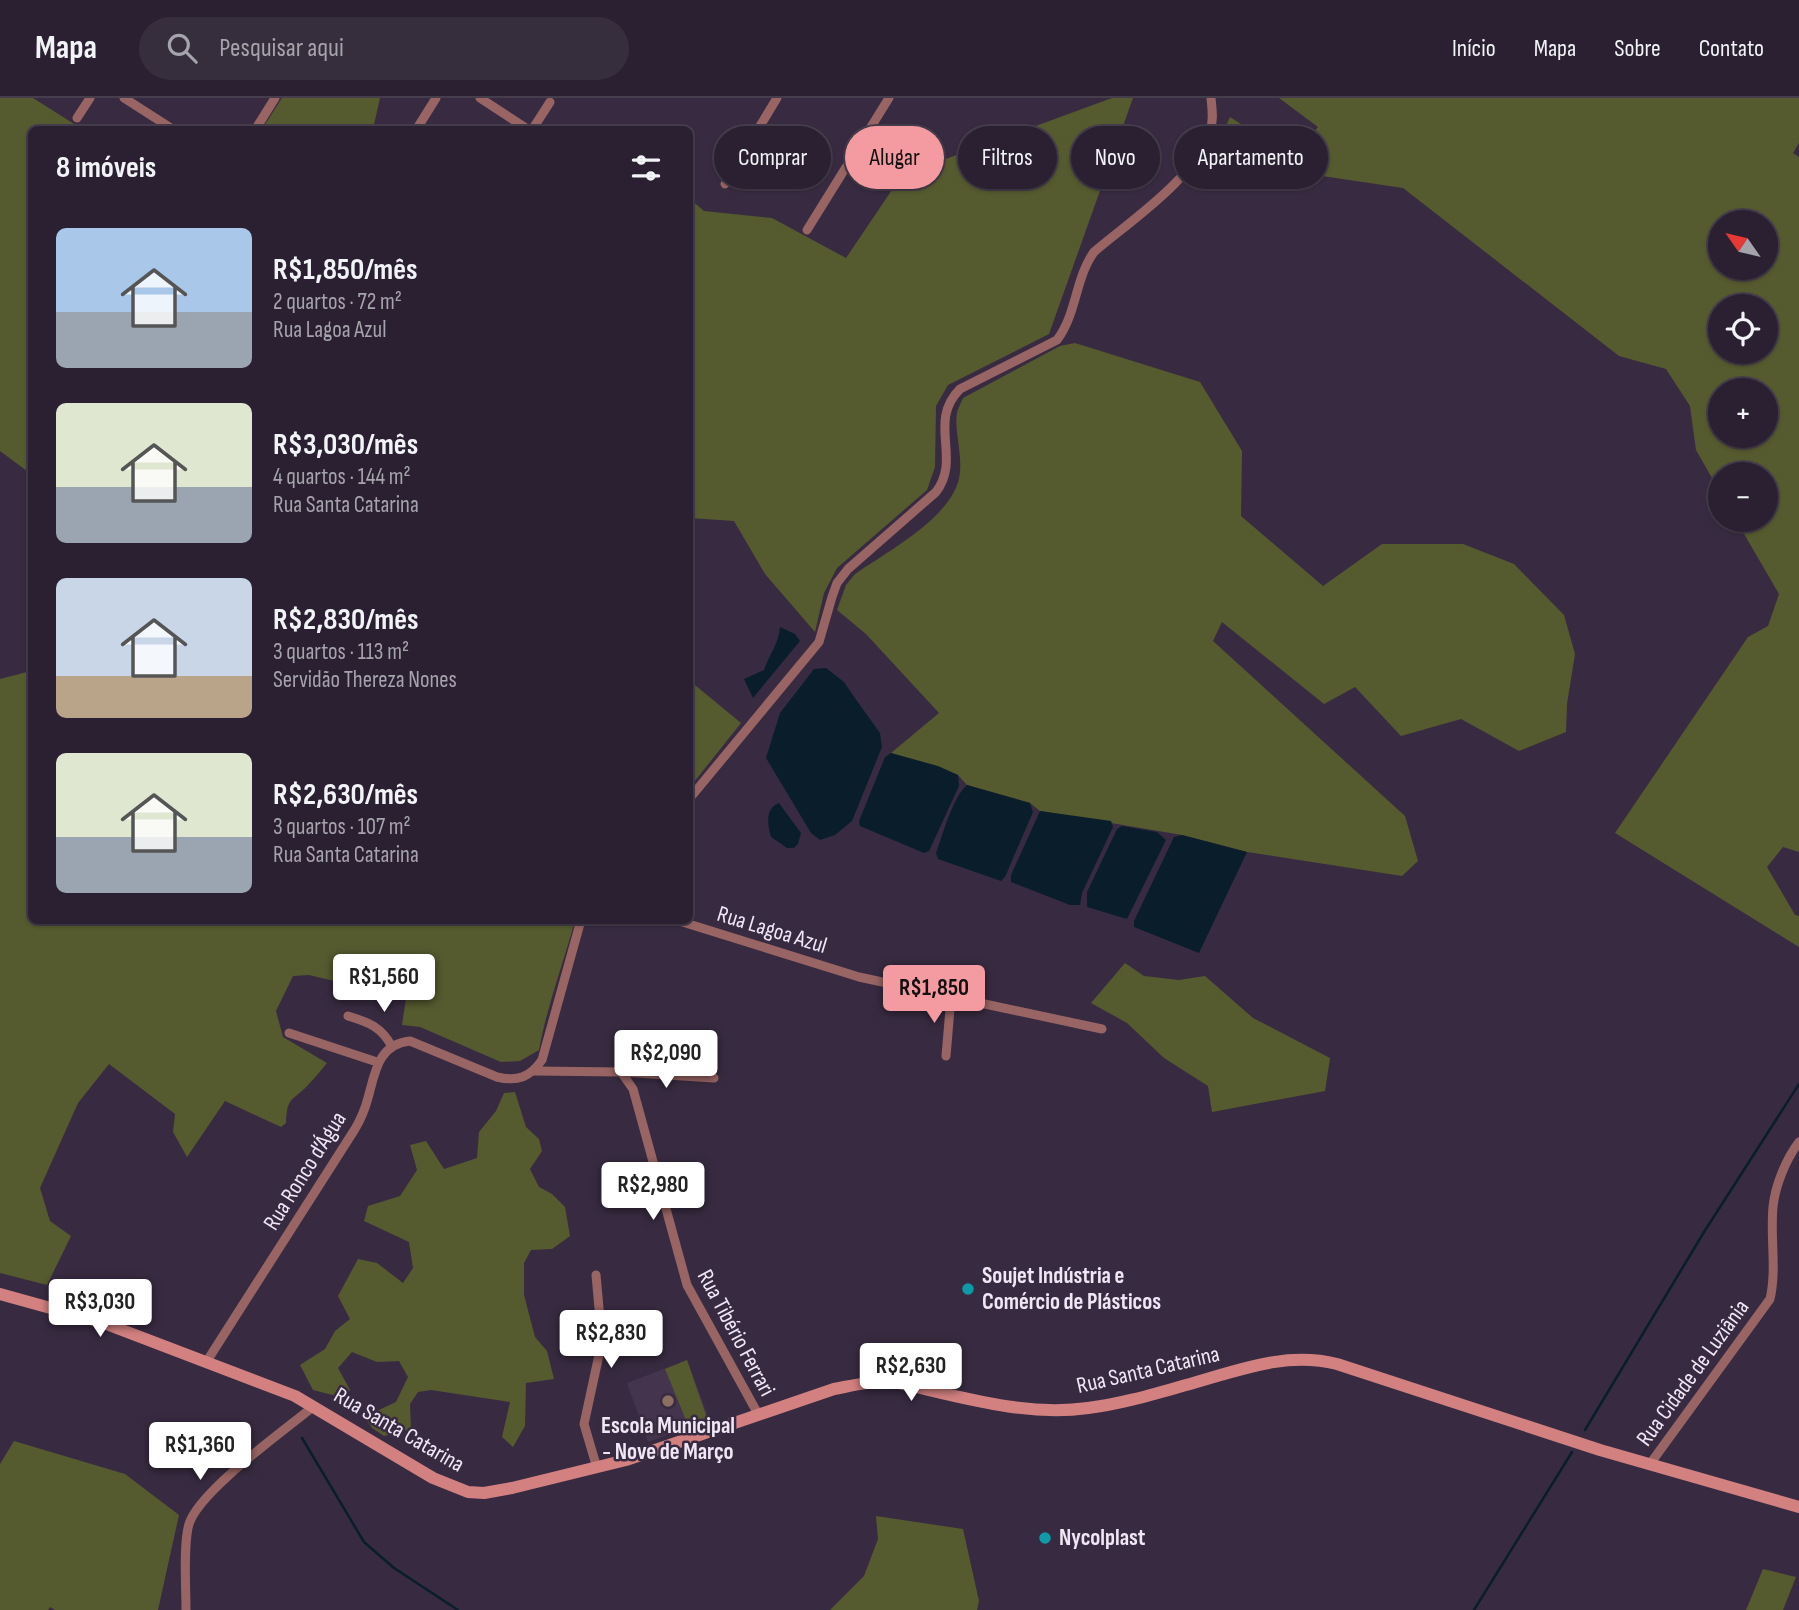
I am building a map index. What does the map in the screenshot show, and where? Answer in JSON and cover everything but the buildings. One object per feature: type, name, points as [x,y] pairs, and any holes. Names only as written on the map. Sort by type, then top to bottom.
[{"type":"street","points":[[77,118],[90,98]]},
{"type":"street","points":[[124,98],[168,126]]},
{"type":"street","points":[[258,126],[275,98]]},
{"type":"street","points":[[418,126],[436,98]]},
{"type":"street","points":[[480,98],[525,126]]},
{"type":"street","points":[[760,126],[777,98]]},
{"type":"street","points":[[807,230],[889,98]]},
{"type":"street","points":[[693,796],[819,642],[837,583],[848,569],[942,484],[947,467],[944,415],[953,396],[960,389],[1057,340],[1065,330],[1086,262],[1167,189],[1198,154],[1212,123],[1211,98]]},
{"type":"street","points":[[534,126],[550,102]]},
{"type":"street","points":[[289,1033],[377,1062],[392,1047],[402,1042],[421,1044],[498,1077],[521,1079],[534,1071],[542,1060],[580,924]]},
{"type":"street","name":"Rua Lagoa Azul","points":[[689,924],[859,977],[1102,1030]]},
{"type":"street","points":[[946,1056],[951,997]]},
{"type":"street","points":[[348,1016],[378,1028],[387,1036],[392,1047]]},
{"type":"street","name":"Rua Ronco d’Água","points":[[207,1361],[355,1129],[368,1101],[377,1062]]},
{"type":"street","points":[[534,1071],[621,1072],[714,1078]]},
{"type":"street","name":"Rua Tibério Ferrari","points":[[621,1072],[634,1089],[687,1285],[758,1414]]},
{"type":"street","name":"Rua Cidade de Luziânia","points":[[1650,1464],[1769,1299],[1773,1284],[1775,1195],[1787,1164],[1799,1144]]},
{"type":"street","points":[[596,1275],[601,1341],[584,1424],[597,1468]]},
{"type":"street","name":"Rua Santa Catarina","points":[[0,1294],[101,1322],[207,1361],[314,1406],[433,1478],[468,1492],[512,1488],[597,1468],[834,1389],[879,1381],[995,1404],[1059,1411],[1119,1402],[1270,1362],[1318,1359],[1650,1464],[1799,1507]]},
{"type":"street","points":[[186,1610],[186,1542],[193,1513],[225,1479],[314,1406]]},
{"type":"shaded area","name":"Escola Municipal - Nove de Março","points":[[687,1360],[709,1419],[648,1442],[627,1383]]},
{"type":"green space","points":[[0,98],[33,98],[77,126],[28,126],[28,472],[0,451]]},
{"type":"green space","points":[[282,98],[380,98],[374,126],[264,126]]},
{"type":"green space","points":[[1112,98],[1133,98],[1123,126],[1071,126],[1071,189],[1101,189],[1049,334],[948,385],[936,406],[935,467],[927,490],[837,568],[824,593],[815,632],[765,574],[734,521],[693,518],[693,202],[704,211],[772,218],[846,258],[893,189],[944,189],[944,160],[958,154],[958,189],[1057,189],[1057,126],[1036,126]]},
{"type":"green space","points":[[1279,98],[1799,98],[1799,143],[1793,153],[1799,157],[1799,852],[1783,847],[1767,867],[1795,915],[1799,916],[1799,947],[1615,833],[1748,637],[1768,626],[1779,594],[1743,532],[1778,532],[1778,462],[1708,462],[1708,471],[1696,450],[1690,406],[1666,369],[1619,356],[1403,188],[1328,177],[1328,126],[1317,126]]},
{"type":"green space","points":[[1230,117],[1244,126],[1226,126]]},
{"type":"green space","points":[[1075,343],[1200,382],[1242,451],[1241,516],[1323,586],[1382,544],[1463,544],[1514,564],[1564,615],[1575,654],[1567,704],[1566,732],[1519,751],[1461,719],[1401,736],[1355,687],[1324,704],[1222,622],[1213,641],[1405,816],[1418,861],[1402,876],[1247,852],[1182,835],[1040,811],[1030,803],[967,785],[958,775],[891,753],[939,713],[866,634],[837,610],[846,585],[855,574],[919,530],[947,503],[956,488],[960,472],[956,419],[963,398],[1060,346]]},
{"type":"green space","points":[[28,672],[28,924],[574,924],[539,1050],[520,1061],[501,1062],[420,1027],[402,1025],[406,998],[309,975],[293,976],[276,1011],[283,1037],[327,1063],[291,1100],[286,1123],[281,1127],[225,1101],[187,1157],[173,1132],[175,1114],[109,1064],[78,1103],[40,1188],[50,1221],[71,1236],[47,1285],[0,1273],[0,679]]},
{"type":"green space","points":[[693,683],[741,723],[693,783]]},
{"type":"green space","points":[[1125,963],[1144,976],[1179,980],[1205,976],[1253,1018],[1330,1058],[1325,1091],[1212,1112],[1208,1086],[1164,1058],[1127,1023],[1091,1003]]},
{"type":"green space","points":[[515,1092],[526,1127],[539,1139],[542,1151],[530,1169],[539,1187],[552,1194],[565,1207],[570,1236],[552,1249],[531,1250],[524,1263],[524,1295],[535,1337],[547,1351],[554,1379],[526,1383],[525,1426],[513,1447],[502,1437],[510,1402],[431,1390],[418,1392],[410,1404],[411,1429],[384,1436],[372,1428],[364,1417],[396,1402],[408,1377],[399,1361],[377,1362],[352,1352],[338,1368],[350,1390],[344,1398],[313,1390],[300,1365],[325,1349],[335,1331],[350,1319],[338,1296],[358,1259],[377,1263],[403,1283],[413,1268],[409,1242],[364,1221],[368,1206],[400,1196],[417,1170],[410,1145],[426,1141],[444,1169],[477,1158],[479,1132],[496,1111],[504,1093]]},
{"type":"green space","points":[[687,1360],[707,1418],[688,1425],[665,1369]]},
{"type":"green space","points":[[14,1441],[125,1474],[179,1515],[158,1610],[55,1610],[50,1607],[48,1610],[0,1610],[0,1464]]},
{"type":"green space","points":[[876,1516],[963,1529],[979,1601],[977,1610],[830,1610],[864,1576],[878,1539]]},
{"type":"green space","points":[[1763,1569],[1796,1577],[1783,1610],[1746,1610]]},
{"type":"water","points":[[780,627],[795,634],[800,641],[753,698],[744,679],[764,670],[776,644]]},
{"type":"water","points":[[826,668],[844,682],[880,733],[882,747],[852,821],[835,835],[820,840],[811,833],[766,758],[780,713],[814,669]]},
{"type":"water","points":[[891,753],[938,766],[958,775],[959,786],[929,851],[924,853],[860,826],[859,821],[885,757]]},
{"type":"water","points":[[967,785],[1030,803],[1033,812],[1001,881],[938,859],[936,853],[948,817]]},
{"type":"water","points":[[779,803],[801,833],[794,848],[787,848],[771,837],[769,813]]},
{"type":"water","points":[[1040,811],[1111,821],[1113,827],[1082,893],[1080,905],[1070,905],[1011,882],[1011,875]]},
{"type":"water","points":[[1122,826],[1157,832],[1166,840],[1127,919],[1087,907],[1087,892],[1117,829]]},
{"type":"water","points":[[1182,835],[1247,852],[1199,953],[1134,927],[1134,921],[1174,837]]},
{"type":"waterway","points":[[1585,1430],[1704,1232],[1799,1084]]},
{"type":"waterway","points":[[302,1438],[364,1542],[394,1568],[458,1610]]},
{"type":"waterway","points":[[1474,1610],[1572,1452]]},
{"type":"place","name":"Soujet Indústria e Comércio de Plásticos","points":[[968,1289]]},
{"type":"place","name":"Escola Municipal - Nove de Março","points":[[668,1401]]},
{"type":"place","name":"Nycolplast","points":[[1045,1538]]}]
